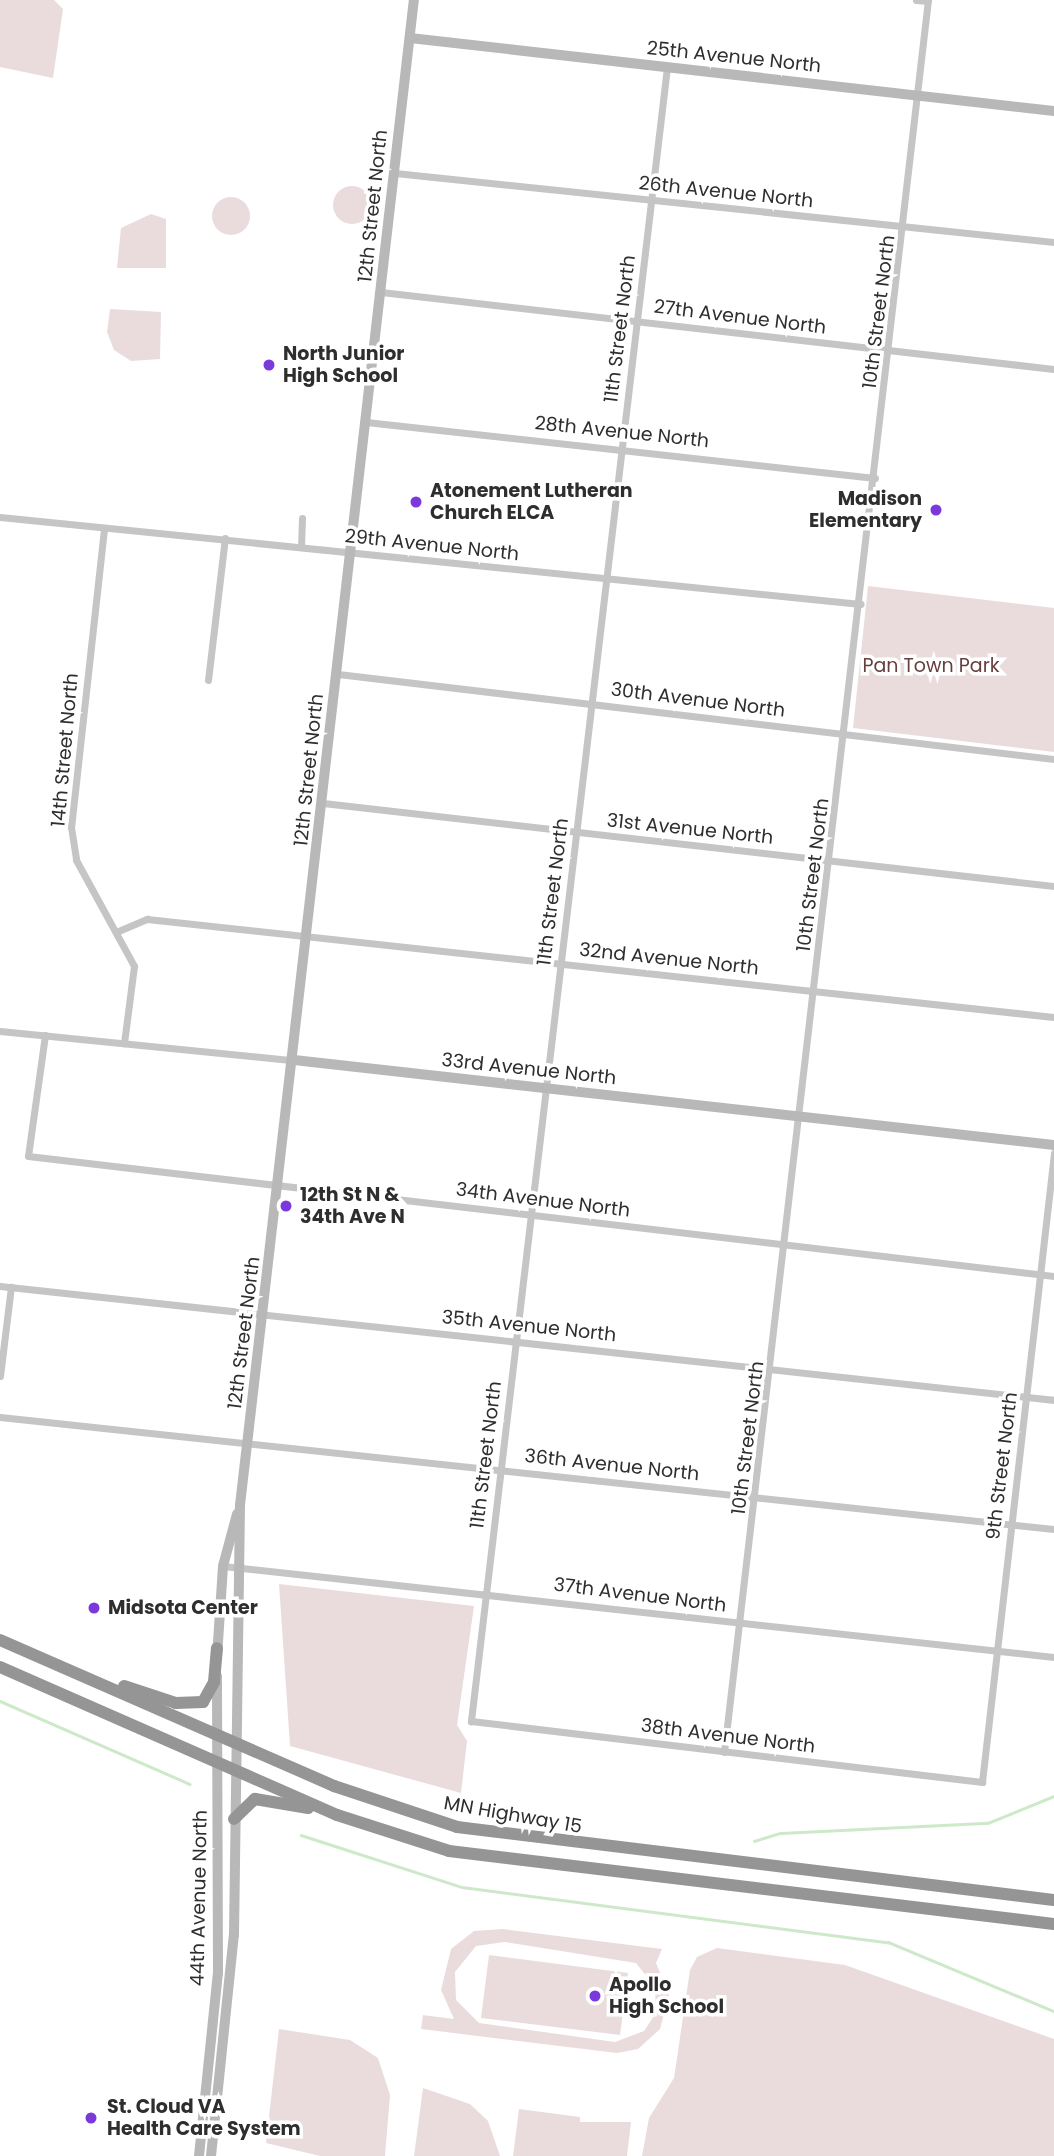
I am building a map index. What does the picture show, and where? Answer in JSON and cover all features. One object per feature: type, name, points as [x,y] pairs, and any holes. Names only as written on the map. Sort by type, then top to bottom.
[{"type":"highway","name":"MN Highway 15","points":[[0,1640],[367,1800],[485,1833],[1054,1899]]},
{"type":"highway","points":[[22,1649],[187,1705],[202,1702],[211,1691],[217,1648]]},
{"type":"highway","points":[[0,1667],[217,1760],[337,1815]]},
{"type":"highway","points":[[234,1819],[263,1798],[337,1815],[504,1861],[1054,1924]]},
{"type":"street","name":"12th Street North","points":[[234,1768],[240,1505],[309,936],[414,0]]},
{"type":"street","points":[[916,0],[928,1]]},
{"type":"street","name":"10th Street North","points":[[724,1752],[772,1369],[920,95],[928,1]]},
{"type":"street","name":"25th Avenue North","points":[[410,38],[1054,111]]},
{"type":"street","name":"11th Street North","points":[[471,1721],[667,67]]},
{"type":"street","name":"26th Avenue North","points":[[394,173],[1054,242]]},
{"type":"street","name":"27th Avenue North","points":[[381,292],[1054,369]]},
{"type":"street","name":"28th Avenue North","points":[[366,422],[622,447],[875,478]]},
{"type":"street","name":"29th Avenue North","points":[[0,516],[104,529],[225,538],[351,554],[860,604]]},
{"type":"street","points":[[301,547],[302,518]]},
{"type":"street","name":"14th Street North","points":[[104,529],[71,827],[76,860],[134,966],[124,1043]]},
{"type":"street","points":[[208,680],[225,538]]},
{"type":"street","name":"30th Avenue North","points":[[338,674],[846,732],[1054,759]]},
{"type":"street","name":"31st Avenue North","points":[[323,803],[1054,886]]},
{"type":"street","name":"32nd Avenue North","points":[[116,932],[147,919],[1054,1017]]},
{"type":"street","name":"33rd Avenue North","points":[[0,1031],[294,1060],[1054,1146]]},
{"type":"street","name":"34th Avenue North","points":[[45,1035],[28,1156],[1054,1276]]},
{"type":"street","name":"9th Street North","points":[[982,1782],[1054,1153]]},
{"type":"street","name":"35th Avenue North","points":[[0,1286],[1054,1400]]},
{"type":"street","points":[[0,1376],[11,1287]]},
{"type":"street","name":"36th Avenue North","points":[[0,1417],[1054,1529]]},
{"type":"street","name":"12th Street North","points":[[217,1735],[217,1648],[223,1566],[240,1505]]},
{"type":"street","name":"37th Avenue North","points":[[223,1566],[1054,1657]]},
{"type":"street","name":"38th Avenue North","points":[[471,1721],[982,1782]]},
{"type":"street","name":"44th Avenue North","points":[[198,2156],[218,1973],[217,1735]]},
{"type":"street","name":"44th Avenue North","points":[[211,2156],[234,1935],[234,1768]]},
{"type":"green space","points":[[0,0],[54,0],[63,9],[53,78],[0,67]]},
{"type":"green space","points":[[352,186],[365,192],[371,205],[365,218],[352,224],[339,218],[333,205],[339,192]]},
{"type":"green space","points":[[231,197],[244,203],[250,216],[244,229],[231,235],[218,229],[212,216],[218,203]]},
{"type":"green space","points":[[151,214],[166,219],[166,268],[117,268],[121,228]]},
{"type":"green space","points":[[110,309],[161,312],[160,359],[131,361],[114,350],[107,332]]},
{"type":"green space","name":"Pan Town Park","points":[[868,586],[1054,608],[1054,752],[853,728]]},
{"type":"green space","points":[[279,1584],[474,1606],[457,1725],[467,1741],[461,1793],[290,1746]]},
{"type":"green space","points":[[503,1929],[662,1949],[656,1963],[669,1995],[660,2029],[638,2049],[617,2053],[421,2029],[423,2015],[454,2019],[441,1990],[451,1949],[474,1931]],"holes":[[[505,1942],[636,1963],[655,1987],[656,2013],[644,2031],[615,2042],[479,2023],[456,2000],[455,1972],[476,1946]]]},
{"type":"green space","points":[[717,1948],[845,1965],[1054,2039],[1054,2156],[642,2156],[649,2118],[674,2078],[690,1970],[697,1957]]},
{"type":"green space","points":[[489,1955],[628,1973],[620,2035],[481,2018]]},
{"type":"green space","points":[[279,2029],[350,2040],[378,2058],[390,2095],[385,2156],[320,2156],[266,2143]]},
{"type":"green space","points":[[423,2088],[470,2104],[488,2121],[500,2156],[414,2156]]},
{"type":"green space","points":[[519,2109],[580,2117],[580,2122],[631,2122],[627,2156],[513,2156]]},
{"type":"waterway","points":[[0,1701],[190,1784]]},
{"type":"waterway","points":[[754,1841],[781,1833],[988,1823],[1054,1796]]},
{"type":"waterway","points":[[301,1835],[462,1887],[888,1942],[1054,2011]]},
{"type":"place","name":"North Junior High School","points":[[269,365]]},
{"type":"place","name":"Atonement Lutheran Church ELCA","points":[[416,502]]},
{"type":"place","name":"Madison Elementary","points":[[936,510]]},
{"type":"place","name":"12th St N & 34th Ave N","points":[[286,1206]]},
{"type":"place","name":"Midsota Center","points":[[94,1608]]},
{"type":"place","name":"Apollo High School","points":[[595,1996]]},
{"type":"place","name":"St. Cloud VA Health Care System","points":[[91,2118]]}]
